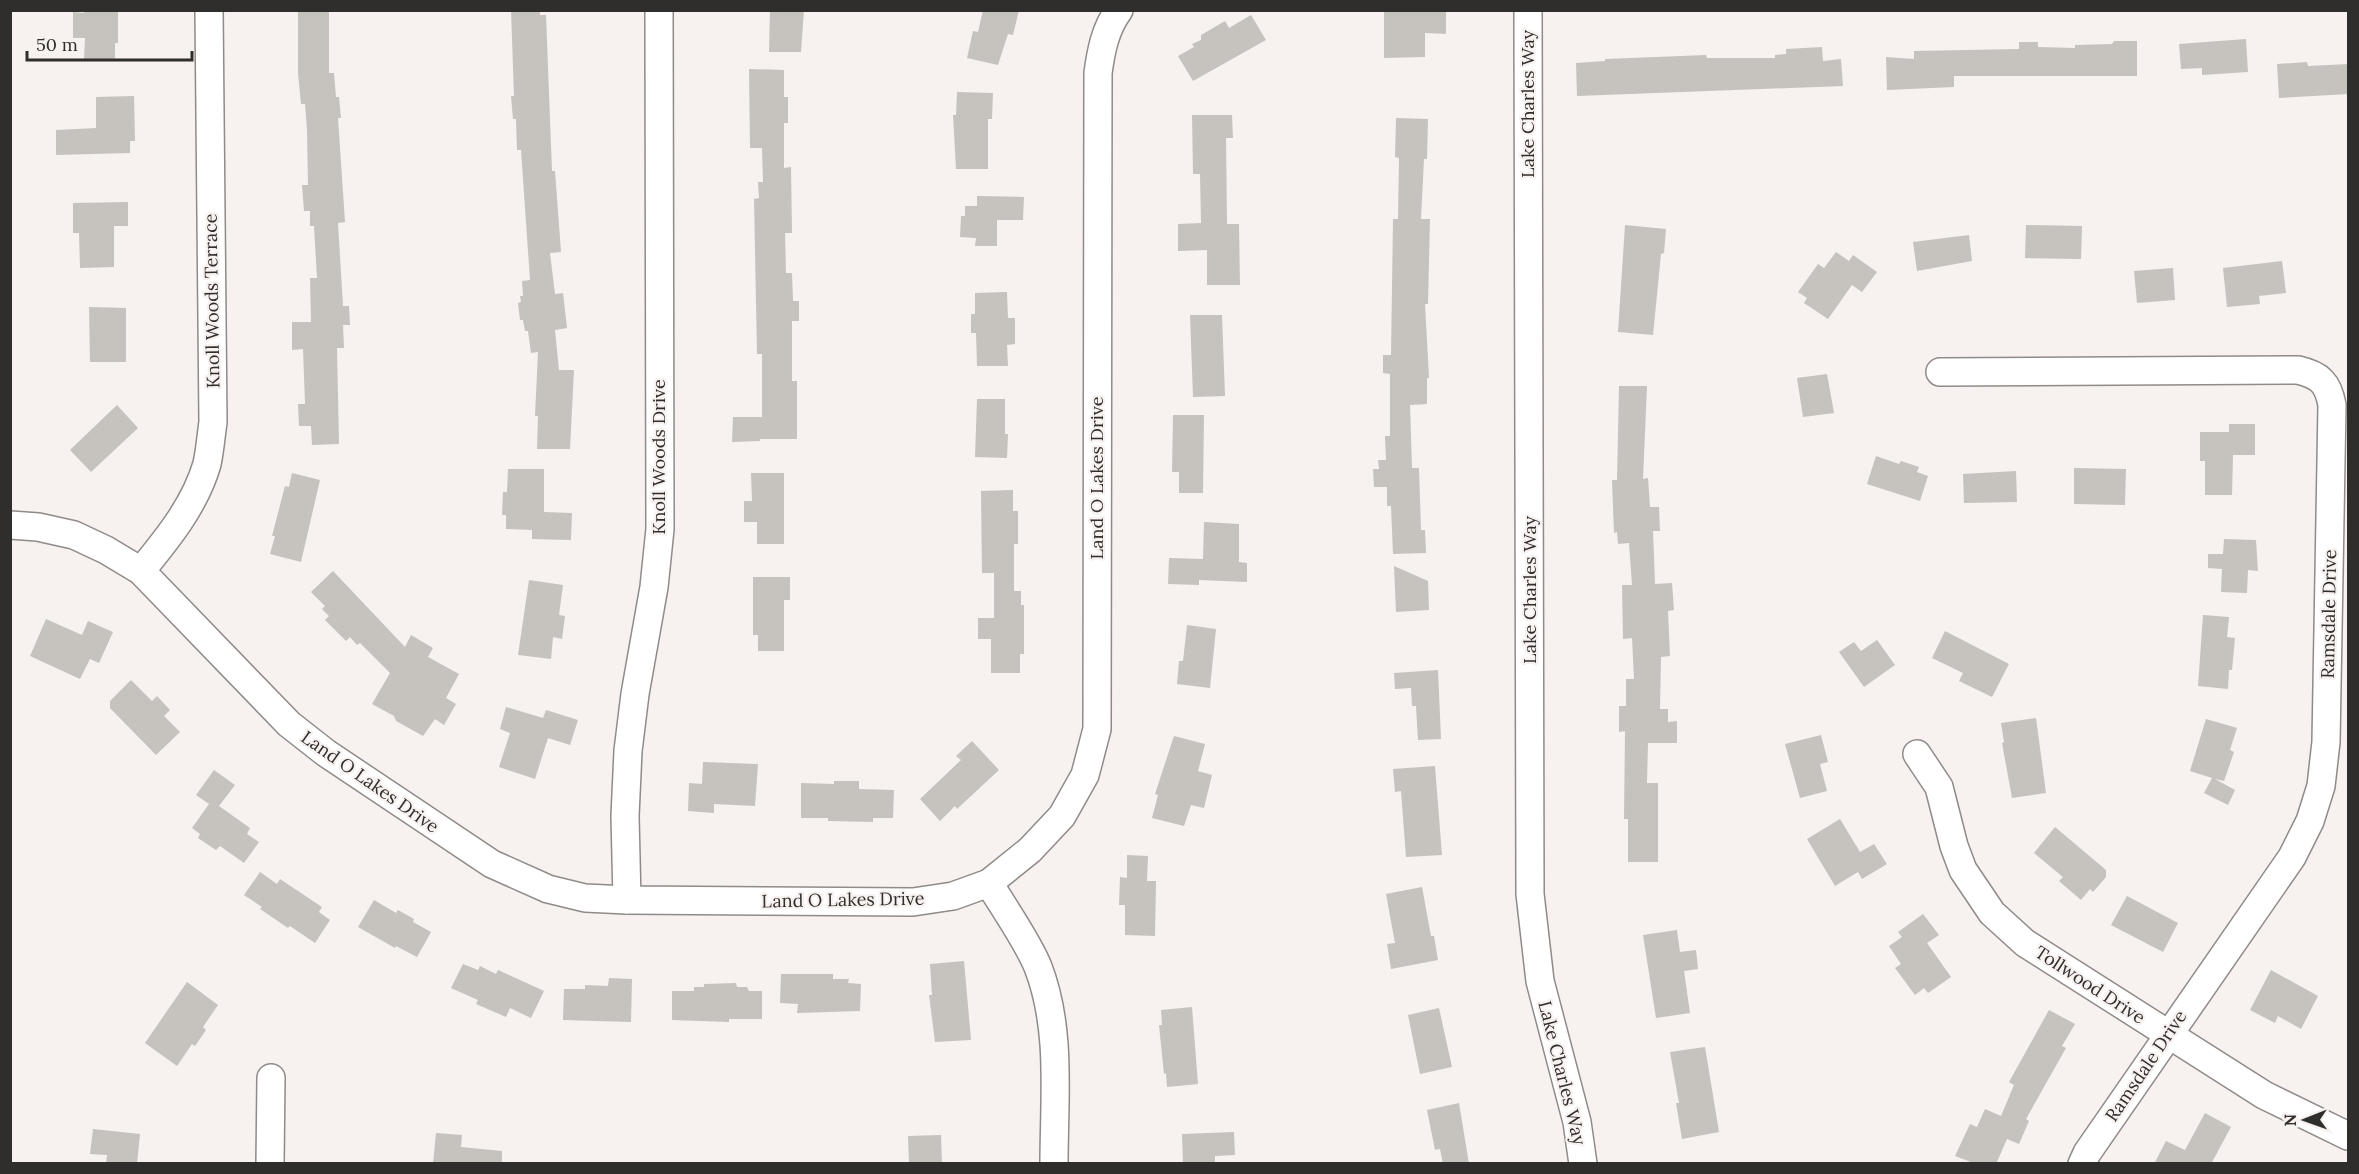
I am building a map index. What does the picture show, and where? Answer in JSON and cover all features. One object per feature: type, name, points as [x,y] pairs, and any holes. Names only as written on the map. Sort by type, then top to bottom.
[{"type":"street","name":"Knoll Woods Terrace","points":[[141,571],[169,537],[192,502],[207,464],[213,422],[210,10]]},
{"type":"street","name":"Knoll Woods Drive","points":[[627,900],[625,816],[628,751],[635,694],[654,587],[660,528],[659,10]]},
{"type":"street","name":"Land O Lakes Drive","points":[[10,525],[38,527],[74,535],[106,550],[141,571],[289,724],[326,753],[492,864],[548,889],[585,898],[627,900],[913,902],[953,896],[989,883],[1030,850],[1062,816],[1084,775],[1096,729],[1098,73],[1102,46],[1113,18],[1119,10]]},
{"type":"street","name":"Lake Charles Way","points":[[1528,10],[1530,894],[1540,981],[1577,1122],[1583,1164]]},
{"type":"street","name":"Ramsdale Drive","points":[[1940,372],[2298,370],[2321,379],[2330,391],[2332,405],[2326,730],[2321,786],[2310,821],[2292,857],[2167,1035],[2087,1153],[2082,1164]]},
{"type":"street","name":"Tollwood Drive","points":[[1917,754],[1938,787],[1963,870],[1992,913],[2025,943],[2264,1095],[2349,1136]]},
{"type":"street","points":[[989,883],[1037,964],[1047,995],[1054,1028],[1054,1164]]},
{"type":"street","points":[[270,1164],[271,1078]]},
{"type":"building","points":[[84,10],[118,10],[118,43],[115,43],[115,61],[84,60],[85,38],[73,38],[73,12],[84,13]]},
{"type":"building","points":[[298,10],[329,10],[329,73],[334,73],[341,118],[338,118],[345,222],[338,223],[343,306],[349,306],[350,325],[343,325],[344,348],[337,348],[339,444],[312,445],[311,426],[299,426],[298,404],[305,404],[303,349],[292,350],[292,322],[311,322],[310,278],[317,278],[314,226],[310,226],[310,211],[304,211],[302,185],[308,185],[307,130],[305,104],[301,104],[298,73]]},
{"type":"building","points":[[511,10],[540,10],[540,15],[546,15],[552,171],[555,171],[561,252],[550,253],[555,294],[563,293],[567,328],[555,330],[559,370],[574,370],[570,449],[537,449],[538,416],[535,416],[538,352],[531,353],[528,331],[525,331],[523,320],[520,320],[518,303],[521,302],[520,296],[523,296],[522,281],[530,280],[521,150],[517,150],[516,119],[513,119],[511,96],[514,96]]},
{"type":"building","points":[[770,10],[804,10],[801,52],[769,52]]},
{"type":"building","points":[[983,10],[1019,10],[1013,35],[1008,34],[998,65],[967,58],[973,31],[978,32]]},
{"type":"building","points":[[1384,10],[1446,10],[1446,34],[1425,33],[1425,57],[1384,58]]},
{"type":"building","points":[[1251,15],[1266,40],[1193,81],[1178,56],[1194,47],[1192,44],[1201,40],[1201,35],[1225,21],[1229,28]]},
{"type":"building","points":[[2246,39],[2248,72],[2202,75],[2202,68],[2181,69],[2179,44]]},
{"type":"building","points":[[2114,41],[2137,41],[2137,76],[1954,76],[1954,87],[1887,90],[1886,57],[1914,59],[1914,51],[2019,49],[2019,42],[2038,42],[2038,47],[2075,48],[2075,45],[2112,44]]},
{"type":"building","points":[[1822,47],[1823,61],[1841,59],[1843,86],[1577,96],[1576,63],[1605,61],[1605,59],[1706,55],[1707,58],[1775,58],[1775,55],[1786,54],[1786,49]]},
{"type":"building","points":[[2307,62],[2308,66],[2349,64],[2349,94],[2279,98],[2277,64]]},
{"type":"building","points":[[749,69],[784,70],[784,97],[788,97],[788,123],[784,123],[784,168],[791,167],[792,233],[785,233],[786,273],[792,273],[793,301],[799,301],[799,321],[792,321],[792,381],[797,381],[797,439],[732,442],[733,417],[762,417],[762,354],[757,354],[754,199],[759,198],[758,182],[763,182],[762,148],[750,148]]},
{"type":"building","points":[[957,92],[993,93],[992,119],[988,119],[988,169],[956,169],[953,115],[956,115]]},
{"type":"building","points":[[134,96],[135,141],[130,141],[130,153],[56,155],[56,130],[96,128],[96,97]]},
{"type":"building","points":[[1192,115],[1232,115],[1233,138],[1226,138],[1227,224],[1239,224],[1240,285],[1207,285],[1207,250],[1178,251],[1178,224],[1201,223],[1200,174],[1193,174]]},
{"type":"building","points":[[1396,118],[1428,119],[1421,219],[1430,219],[1428,304],[1425,304],[1429,378],[1427,378],[1427,404],[1410,405],[1412,468],[1419,468],[1421,530],[1425,530],[1426,553],[1393,554],[1391,506],[1387,506],[1387,487],[1374,487],[1373,469],[1379,469],[1378,460],[1386,460],[1385,436],[1390,436],[1390,374],[1383,373],[1383,355],[1391,355],[1393,219],[1398,219],[1399,158],[1395,157]]},
{"type":"building","points":[[977,196],[1024,197],[1023,220],[997,220],[997,246],[975,246],[976,238],[960,237],[961,216],[965,216],[965,206],[977,206]]},
{"type":"building","points":[[128,202],[128,226],[114,226],[114,267],[80,268],[79,233],[73,233],[73,203]]},
{"type":"building","points":[[1625,225],[1666,229],[1664,253],[1661,254],[1653,335],[1618,332]]},
{"type":"building","points":[[2026,225],[2082,226],[2081,259],[2025,258]]},
{"type":"building","points":[[1969,235],[1972,261],[1917,271],[1913,242]]},
{"type":"building","points":[[1836,252],[1849,261],[1853,255],[1877,272],[1862,292],[1852,285],[1828,319],[1804,303],[1807,298],[1798,292],[1818,264],[1824,268]]},
{"type":"building","points":[[2282,261],[2286,293],[2259,296],[2260,304],[2227,307],[2223,268]]},
{"type":"building","points":[[2173,268],[2175,300],[2137,303],[2134,271]]},
{"type":"building","points":[[1007,292],[1008,318],[1015,318],[1015,344],[1007,345],[1008,366],[977,366],[976,333],[971,333],[971,314],[975,314],[975,293]]},
{"type":"building","points":[[89,307],[126,308],[126,362],[90,362]]},
{"type":"building","points":[[1190,315],[1222,315],[1225,396],[1193,397]]},
{"type":"building","points":[[1827,374],[1834,413],[1803,417],[1797,378]]},
{"type":"building","points":[[1619,386],[1647,386],[1643,479],[1648,478],[1650,507],[1659,507],[1660,531],[1653,531],[1655,584],[1672,583],[1674,610],[1668,611],[1670,656],[1661,657],[1660,709],[1668,709],[1668,722],[1677,721],[1677,743],[1648,743],[1647,783],[1658,783],[1658,862],[1628,862],[1628,819],[1624,819],[1625,731],[1619,732],[1619,706],[1626,706],[1626,679],[1634,679],[1632,638],[1623,639],[1622,585],[1632,585],[1629,543],[1618,544],[1617,532],[1614,533],[1612,480],[1617,480]]},
{"type":"building","points":[[977,399],[1005,399],[1005,434],[1008,434],[1007,458],[975,457]]},
{"type":"building","points":[[117,405],[138,428],[91,472],[70,450]]},
{"type":"building","points":[[1173,415],[1204,415],[1203,493],[1179,493],[1179,472],[1172,472]]},
{"type":"building","points":[[2229,424],[2255,424],[2255,455],[2233,455],[2232,495],[2205,495],[2205,461],[2200,461],[2200,432],[2229,432]]},
{"type":"building","points":[[1876,456],[1899,464],[1901,461],[1919,467],[1917,472],[1928,476],[1920,501],[1867,484]]},
{"type":"building","points":[[2074,468],[2126,469],[2125,505],[2074,504]]},
{"type":"building","points":[[508,469],[544,469],[544,512],[572,513],[571,540],[532,539],[532,530],[506,529],[506,515],[502,515],[503,492],[507,492]]},
{"type":"building","points":[[2016,471],[2017,502],[1964,503],[1963,474]]},
{"type":"building","points":[[292,473],[320,480],[301,562],[270,554],[275,536],[272,536],[285,486],[289,487]]},
{"type":"building","points":[[751,473],[784,473],[784,544],[757,544],[757,522],[744,522],[744,501],[752,501]]},
{"type":"building","points":[[1013,490],[1013,511],[1018,511],[1018,544],[1014,544],[1014,591],[1021,591],[1021,605],[1024,605],[1024,654],[1020,654],[1020,673],[991,673],[991,639],[978,639],[978,618],[994,618],[994,573],[982,573],[981,491]]},
{"type":"building","points":[[1204,522],[1239,524],[1239,562],[1247,563],[1247,582],[1199,580],[1199,585],[1168,584],[1169,558],[1203,559]]},
{"type":"building","points":[[2224,539],[2256,540],[2258,571],[2248,570],[2247,593],[2221,592],[2222,569],[2208,568],[2208,554],[2223,554]]},
{"type":"building","points":[[1394,566],[1428,581],[1429,610],[1396,612]]},
{"type":"building","points":[[333,571],[405,647],[411,635],[433,648],[428,657],[459,674],[446,698],[456,704],[444,725],[435,719],[423,736],[372,704],[390,673],[360,643],[357,645],[350,637],[346,641],[325,620],[329,616],[322,609],[325,606],[311,592]]},
{"type":"building","points":[[753,577],[790,577],[790,600],[784,600],[784,651],[758,651],[758,635],[753,635]]},
{"type":"building","points":[[529,580],[563,585],[559,615],[565,616],[562,639],[553,637],[551,659],[518,655]]},
{"type":"building","points":[[2203,615],[2229,617],[2227,637],[2235,638],[2228,689],[2198,686]]},
{"type":"building","points":[[46,619],[82,635],[88,621],[113,632],[99,663],[90,659],[80,679],[30,656]]},
{"type":"building","points":[[1187,625],[1216,629],[1210,688],[1177,684],[1179,661],[1183,661]]},
{"type":"building","points":[[1945,631],[2009,664],[1992,697],[1959,681],[1963,673],[1932,658]]},
{"type":"building","points":[[1877,640],[1895,665],[1864,687],[1839,652],[1854,642],[1861,651]]},
{"type":"building","points":[[1438,670],[1441,739],[1418,740],[1416,706],[1412,706],[1411,688],[1395,689],[1394,673]]},
{"type":"building","points":[[131,680],[152,701],[157,696],[170,710],[164,716],[180,732],[156,755],[110,708],[110,701]]},
{"type":"building","points":[[506,707],[543,718],[546,710],[578,720],[570,745],[548,738],[535,779],[499,767],[510,733],[500,729]]},
{"type":"building","points":[[2036,718],[2046,793],[2012,798],[2002,743],[2004,742],[2001,723]]},
{"type":"building","points":[[2206,719],[2237,728],[2230,750],[2234,752],[2224,781],[2215,779],[2235,790],[2228,805],[2204,793],[2212,778],[2190,771]]},
{"type":"building","points":[[1821,735],[1828,762],[1820,764],[1827,791],[1800,798],[1785,744]]},
{"type":"building","points":[[1174,736],[1205,744],[1198,771],[1212,775],[1204,808],[1191,805],[1184,826],[1152,818],[1158,795],[1155,794]]},
{"type":"building","points":[[972,741],[999,770],[957,809],[955,806],[940,821],[920,799],[961,760],[956,756]]},
{"type":"building","points":[[703,762],[758,764],[755,806],[714,804],[714,813],[688,811],[689,783],[702,784]]},
{"type":"building","points":[[1435,766],[1442,855],[1406,857],[1401,791],[1395,792],[1393,769]]},
{"type":"building","points":[[214,770],[235,785],[219,806],[250,828],[247,834],[259,842],[244,863],[220,846],[216,850],[198,838],[200,834],[192,828],[209,804],[196,795]]},
{"type":"building","points":[[834,781],[859,781],[859,789],[894,790],[893,818],[873,818],[873,822],[801,818],[801,783],[834,784]]},
{"type":"building","points":[[1840,819],[1860,852],[1874,844],[1887,864],[1862,879],[1858,872],[1835,886],[1807,839]]},
{"type":"building","points":[[2055,827],[2106,870],[2106,877],[2093,892],[2090,889],[2081,900],[2059,881],[2063,877],[2034,853]]},
{"type":"building","points":[[1127,855],[1148,856],[1147,881],[1156,881],[1155,936],[1125,935],[1125,905],[1119,905],[1120,877],[1127,878]]},
{"type":"building","points":[[260,872],[277,884],[280,879],[322,907],[319,912],[330,920],[315,943],[290,926],[288,928],[244,895]]},
{"type":"building","points":[[1422,887],[1438,960],[1391,969],[1387,944],[1395,943],[1386,894]]},
{"type":"building","points":[[2127,896],[2178,923],[2163,952],[2111,925]]},
{"type":"building","points":[[374,900],[396,913],[398,910],[431,932],[417,957],[396,946],[395,948],[358,927]]},
{"type":"building","points":[[1923,914],[1939,935],[1927,943],[1951,977],[1928,993],[1924,988],[1915,995],[1895,968],[1901,964],[1889,946],[1902,937],[1898,932]]},
{"type":"building","points":[[1677,930],[1680,952],[1696,950],[1698,969],[1684,971],[1690,1013],[1656,1018],[1643,935]]},
{"type":"building","points":[[964,961],[971,1040],[935,1042],[929,995],[932,995],[930,964]]},
{"type":"building","points":[[463,964],[478,970],[480,966],[496,974],[498,970],[544,991],[531,1018],[510,1008],[506,1017],[476,1004],[478,1000],[451,988]]},
{"type":"building","points":[[2271,970],[2318,996],[2301,1029],[2278,1016],[2275,1023],[2250,1010]]},
{"type":"building","points":[[781,974],[833,974],[833,979],[849,979],[848,983],[861,984],[860,1011],[797,1013],[798,1004],[780,1003]]},
{"type":"building","points":[[609,978],[632,979],[631,1022],[563,1020],[564,989],[585,989],[585,985],[608,986]]},
{"type":"building","points":[[187,982],[218,1005],[203,1027],[206,1030],[195,1046],[192,1044],[177,1066],[145,1043]]},
{"type":"building","points":[[736,983],[737,987],[747,987],[749,991],[762,991],[762,1019],[729,1019],[729,1022],[672,1020],[672,991],[694,991],[694,987],[704,987],[704,984]]},
{"type":"building","points":[[1192,1007],[1198,1084],[1167,1087],[1159,1025],[1162,1025],[1161,1010]]},
{"type":"building","points":[[1439,1008],[1452,1067],[1420,1074],[1408,1015]]},
{"type":"building","points":[[2049,1010],[2075,1024],[2062,1046],[2066,1048],[2026,1119],[2029,1121],[2019,1144],[2007,1139],[1996,1164],[1976,1164],[1955,1156],[1970,1124],[1977,1127],[1985,1109],[2001,1116],[2014,1085],[2009,1082]]},
{"type":"building","points":[[1705,1047],[1719,1132],[1682,1139],[1676,1103],[1679,1103],[1670,1052]]},
{"type":"building","points":[[1459,1103],[1469,1164],[1443,1164],[1440,1149],[1435,1150],[1427,1110]]},
{"type":"building","points":[[2205,1113],[2231,1127],[2211,1164],[2154,1164],[2166,1141],[2185,1150]]},
{"type":"building","points":[[93,1129],[140,1134],[137,1164],[106,1164],[107,1155],[90,1154]]},
{"type":"building","points":[[1234,1132],[1235,1155],[1215,1156],[1215,1164],[1183,1164],[1182,1134]]},
{"type":"building","points":[[436,1133],[462,1135],[461,1147],[502,1151],[502,1164],[433,1164]]},
{"type":"building","points":[[941,1135],[942,1164],[909,1164],[908,1136]]}]
